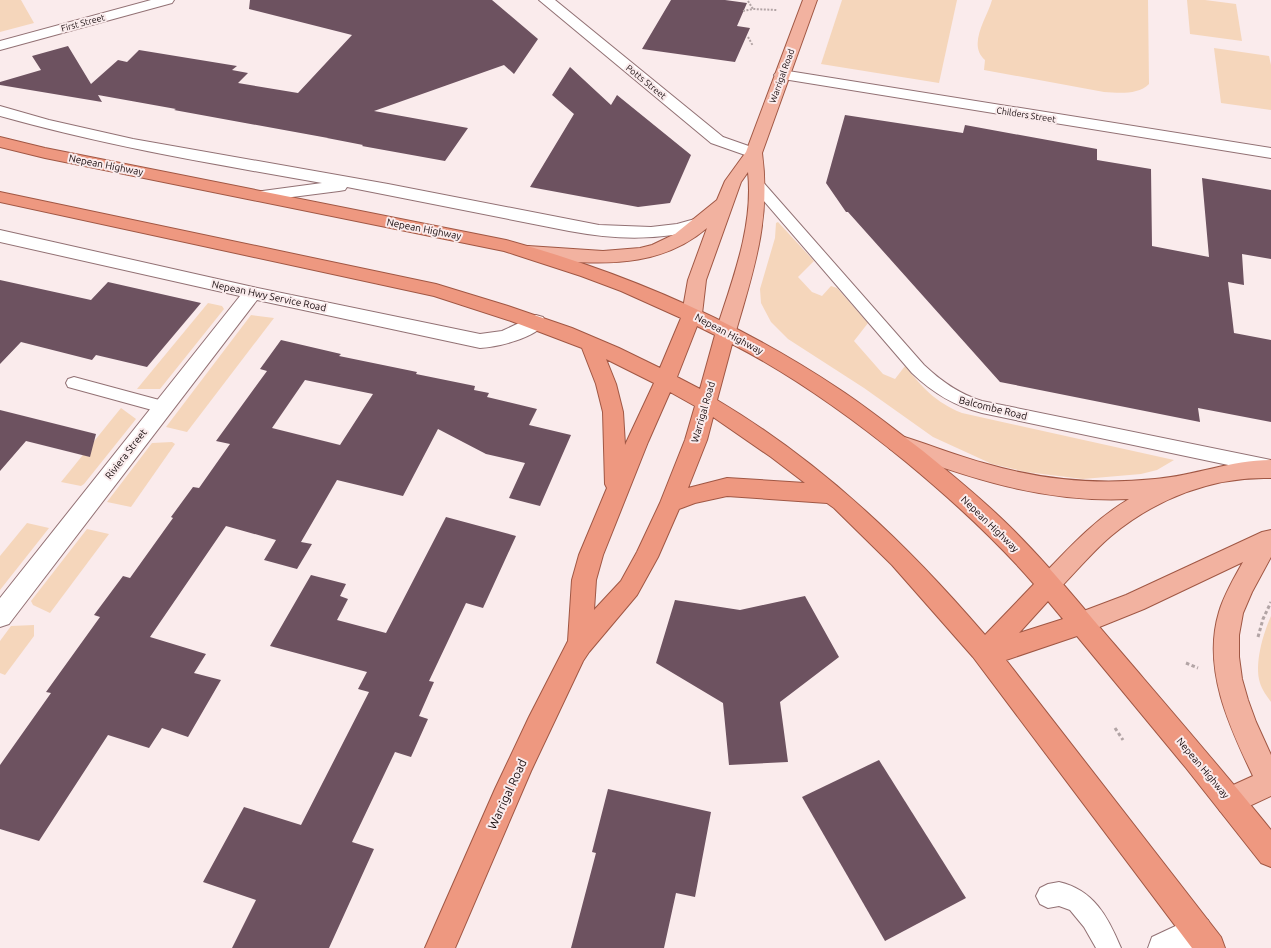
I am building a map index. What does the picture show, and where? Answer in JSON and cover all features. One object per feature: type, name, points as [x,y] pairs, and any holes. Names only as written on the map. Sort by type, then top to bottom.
[{"type":"highway","name":"Nepean Highway","points":[[0,142],[483,240],[528,252],[591,273],[692,314],[726,331],[819,385],[898,443],[1004,535],[1049,584],[1145,697],[1271,853]]},
{"type":"highway","points":[[0,197],[436,290],[536,322],[590,343],[630,362],[706,403],[747,429],[832,494],[868,527],[948,609],[986,653],[1204,939]]},
{"type":"highway","name":"Warrigal Road","points":[[580,644],[584,580],[591,554],[692,314]]},
{"type":"highway","name":"Warrigal Road","points":[[440,948],[492,825],[537,728],[580,644],[629,588],[646,557],[671,502],[696,440],[726,331]]},
{"type":"highway","points":[[590,343],[606,384],[613,412],[616,494]]},
{"type":"highway","points":[[671,502],[727,487],[832,494]]},
{"type":"highway","points":[[986,653],[1049,584]]},
{"type":"highway","points":[[986,653],[1082,623]]},
{"type":"main road","name":"Warrigal Road","points":[[692,314],[698,280],[724,204],[733,181],[754,153],[810,0]]},
{"type":"main road","name":"Warrigal Road","points":[[726,331],[753,235],[757,184],[757,168],[754,153]]},
{"type":"main road","points":[[528,252],[603,256],[641,254],[669,245],[685,236],[724,204]]},
{"type":"main road","points":[[898,443],[1003,478],[1044,487],[1104,492],[1128,492],[1175,486]]},
{"type":"main road","name":"Balcombe Road","points":[[1049,584],[1093,538],[1117,518],[1136,505],[1175,486],[1228,473],[1271,468]]},
{"type":"main road","points":[[1082,623],[1135,602],[1270,540]]},
{"type":"main road","points":[[1230,801],[1271,782],[1251,742],[1238,711],[1229,676],[1227,650],[1229,628],[1234,605],[1241,588],[1270,540]]},
{"type":"street","name":"First Street","points":[[0,46],[167,0]]},
{"type":"street","name":"Potts Street","points":[[546,0],[714,138],[725,144],[754,153]]},
{"type":"street","name":"Childers Street","points":[[782,75],[1271,153]]},
{"type":"street","points":[[0,111],[58,128],[111,139],[198,156],[360,184],[607,232],[653,232],[687,227],[702,223]]},
{"type":"street","points":[[261,196],[360,184]]},
{"type":"street","name":"Nepean Hwy Service Road","points":[[0,236],[253,293],[480,341],[503,339],[515,335],[536,322]]},
{"type":"street","name":"Riviera Street","points":[[0,616],[253,293]]},
{"type":"street","points":[[1163,948],[1204,939]]},
{"type":"lane","name":"Balcombe Road","points":[[757,184],[918,369],[948,395],[964,402],[982,407],[1271,468]]},
{"type":"lane","points":[[74,383],[163,407]]},
{"type":"lane","points":[[1048,896],[1062,894],[1078,902],[1088,912],[1109,948]]},
{"type":"path","points":[[748,1],[752,9]]},
{"type":"path","points":[[744,11],[752,9],[777,10]]},
{"type":"path","points":[[748,37],[753,46]]},
{"type":"path","points":[[1257,642],[1263,619],[1271,602]]},
{"type":"path","points":[[1115,728],[1123,740]]},
{"type":"shaded area","points":[[0,0],[21,0],[34,23],[0,32]]},
{"type":"shaded area","points":[[842,0],[957,0],[939,83],[821,64]]},
{"type":"shaded area","points":[[992,0],[1148,0],[1149,84],[1145,88],[1134,92],[1104,92],[984,70],[985,60],[980,54],[978,39]]},
{"type":"shaded area","points":[[1187,0],[1205,0],[1236,4],[1242,41],[1190,34]]},
{"type":"shaded area","points":[[1214,48],[1269,56],[1271,65],[1271,110],[1221,103]]},
{"type":"shaded area","points":[[778,222],[814,261],[798,277],[812,292],[822,296],[831,286],[837,288],[868,323],[854,341],[883,374],[895,379],[905,366],[930,394],[944,404],[962,413],[1174,460],[1157,470],[1141,474],[1083,479],[1026,472],[992,464],[933,437],[864,388],[788,339],[771,322],[761,303],[760,289],[775,238],[776,223]]},
{"type":"shaded area","points":[[208,303],[222,306],[224,309],[160,389],[137,389]]},
{"type":"shaded area","points":[[251,315],[274,318],[187,432],[166,427]]},
{"type":"shaded area","points":[[121,408],[136,419],[84,484],[81,486],[61,482]]},
{"type":"shaded area","points":[[172,442],[175,444],[131,507],[107,502],[152,443]]},
{"type":"shaded area","points":[[27,523],[49,528],[0,590],[0,556]]},
{"type":"shaded area","points":[[87,529],[109,534],[50,613],[33,605],[31,601]]},
{"type":"shaded area","points":[[1271,616],[1271,702],[1261,686],[1258,675],[1258,667],[1262,640]]},
{"type":"shaded area","points":[[34,625],[34,636],[5,675],[0,673],[0,641],[11,626]]},
{"type":"building","points":[[250,0],[492,0],[538,39],[514,74],[504,65],[374,111],[468,128],[445,161],[98,95],[102,102],[0,85],[0,82],[41,70],[32,56],[68,46],[91,84],[118,60],[127,62],[139,50],[237,66],[232,70],[248,73],[238,83],[298,93],[352,35],[249,9]]},
{"type":"building","points":[[671,0],[725,0],[747,3],[737,26],[750,28],[735,62],[642,49]]},
{"type":"building","points":[[570,67],[611,105],[617,95],[691,155],[670,203],[638,207],[530,187],[574,114],[552,95]]},
{"type":"building","points":[[845,115],[963,133],[965,125],[1097,149],[1097,160],[1151,169],[1152,246],[1209,257],[1202,178],[1271,190],[1271,259],[1242,254],[1244,285],[1228,282],[1234,333],[1271,340],[1271,422],[1198,408],[1200,422],[1000,382],[848,212],[846,212],[826,183]]},
{"type":"building","points":[[0,280],[91,300],[108,282],[201,303],[147,367],[96,355],[92,360],[21,342],[0,364]]},
{"type":"building","points":[[281,340],[341,354],[339,356],[475,386],[474,390],[489,393],[487,397],[537,409],[529,425],[571,435],[540,506],[509,498],[525,463],[486,454],[438,429],[403,496],[337,480],[301,542],[312,544],[297,569],[264,560],[276,540],[226,526],[150,637],[206,654],[194,673],[221,680],[188,737],[162,728],[149,748],[108,735],[39,841],[0,829],[0,765],[51,693],[46,692],[100,617],[94,615],[123,576],[130,578],[173,518],[171,517],[193,487],[199,488],[230,444],[216,441],[267,371],[260,369]],"holes":[[[305,380],[373,394],[340,445],[272,428]]]},
{"type":"building","points":[[0,410],[96,434],[90,457],[26,441],[0,471]]},
{"type":"building","points":[[446,517],[516,536],[483,608],[466,603],[429,681],[434,682],[419,716],[428,719],[411,757],[395,752],[352,842],[374,849],[329,948],[232,948],[256,900],[203,882],[244,807],[301,825],[369,692],[358,689],[367,672],[270,646],[311,575],[346,584],[340,596],[348,599],[337,620],[386,633]]},
{"type":"building","points":[[805,596],[839,657],[780,702],[788,762],[729,765],[723,703],[656,663],[675,600],[740,610]]},
{"type":"building","points":[[879,760],[966,898],[885,941],[802,797]]},
{"type":"building","points":[[608,789],[711,812],[695,897],[676,893],[664,948],[571,948],[596,853],[592,852]]}]
